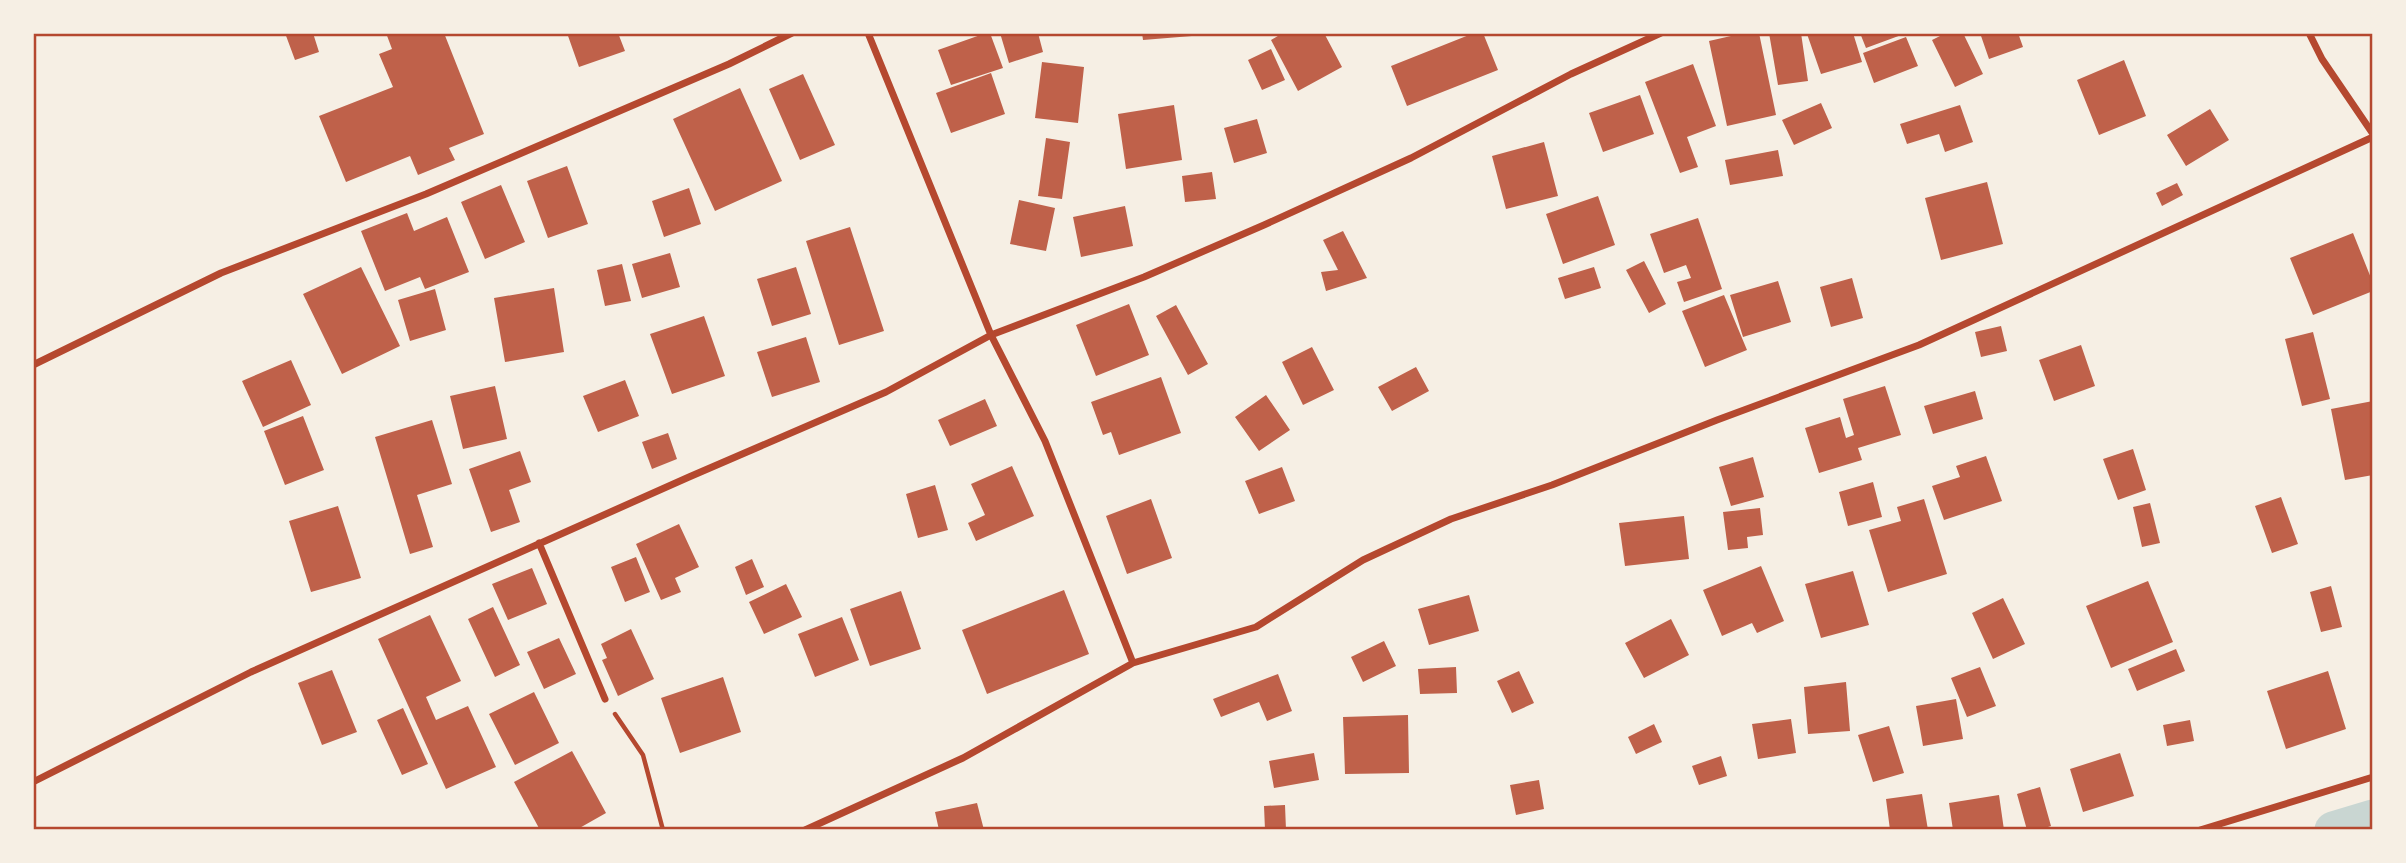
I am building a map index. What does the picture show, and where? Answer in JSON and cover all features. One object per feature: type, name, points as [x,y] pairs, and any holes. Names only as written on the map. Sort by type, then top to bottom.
[{"type":"street","points":[[33,365],[221,273],[426,194],[729,65],[792,33]]},
{"type":"street","points":[[868,33],[991,335],[1045,441],[1133,663]]},
{"type":"street","points":[[33,782],[251,672],[886,392],[991,335],[1143,277],[1411,158],[1571,74],[1661,33]]},
{"type":"street","points":[[804,830],[963,758],[1133,663],[1256,627],[1363,560],[1451,519],[1552,485],[1919,345],[2373,135],[2322,59],[2309,33]]},
{"type":"street","points":[[539,543],[605,699]]},
{"type":"street","points":[[2200,830],[2373,777]]},
{"type":"path","points":[[605,699],[643,755],[663,830]]},
{"type":"building","points":[[285,33],[313,33],[319,52],[295,60]]},
{"type":"building","points":[[386,33],[444,33],[484,134],[449,148],[455,160],[418,175],[410,156],[346,182],[319,116],[393,87],[379,54],[392,49]]},
{"type":"building","points":[[567,33],[618,33],[625,51],[579,67]]},
{"type":"building","points":[[990,33],[1003,68],[951,85],[938,50]]},
{"type":"building","points":[[1000,33],[1038,33],[1043,52],[1009,63]]},
{"type":"building","points":[[1142,33],[1204,33],[1204,35],[1143,40]]},
{"type":"building","points":[[1283,33],[1324,33],[1342,67],[1298,91],[1271,40]]},
{"type":"building","points":[[1474,33],[1483,33],[1498,70],[1407,106],[1391,66]]},
{"type":"building","points":[[1744,33],[1759,33],[1776,115],[1727,126],[1709,41]]},
{"type":"building","points":[[1769,33],[1801,33],[1808,81],[1778,85]]},
{"type":"building","points":[[1853,33],[1862,62],[1821,74],[1807,34]]},
{"type":"building","points":[[1860,33],[1904,33],[1904,34],[1866,48]]},
{"type":"building","points":[[1946,33],[1963,33],[1983,74],[1955,87],[1932,40]]},
{"type":"building","points":[[1980,33],[2018,33],[2023,47],[1989,59]]},
{"type":"building","points":[[1906,37],[1918,66],[1874,83],[1863,53]]},
{"type":"building","points":[[1271,49],[1285,80],[1262,90],[1248,60]]},
{"type":"building","points":[[2124,60],[2146,116],[2099,135],[2077,80]]},
{"type":"building","points":[[1042,62],[1084,67],[1078,123],[1035,118]]},
{"type":"building","points":[[1693,64],[1716,126],[1687,137],[1698,167],[1680,173],[1645,82]]},
{"type":"building","points":[[991,73],[1005,114],[951,133],[936,93]]},
{"type":"building","points":[[803,74],[835,145],[800,160],[769,89]]},
{"type":"building","points":[[740,88],[782,181],[715,211],[673,119]]},
{"type":"building","points":[[1640,95],[1654,134],[1603,152],[1589,113]]},
{"type":"building","points":[[1821,103],[1832,128],[1794,145],[1782,120]]},
{"type":"building","points":[[1174,105],[1182,160],[1126,169],[1118,114]]},
{"type":"building","points":[[1960,105],[1973,142],[1945,152],[1939,134],[1907,144],[1900,124]]},
{"type":"building","points":[[2210,109],[2229,140],[2186,166],[2167,135]]},
{"type":"building","points":[[1257,119],[1267,153],[1234,163],[1224,128]]},
{"type":"building","points":[[1046,138],[1070,142],[1062,199],[1038,196]]},
{"type":"building","points":[[1544,142],[1558,196],[1506,209],[1492,156]]},
{"type":"building","points":[[1778,150],[1783,176],[1730,185],[1725,160]]},
{"type":"building","points":[[567,166],[588,224],[548,238],[527,181]]},
{"type":"building","points":[[1212,172],[1216,199],[1185,202],[1182,176]]},
{"type":"building","points":[[1987,182],[2003,244],[1941,260],[1925,198]]},
{"type":"building","points":[[2177,183],[2183,195],[2162,206],[2156,193]]},
{"type":"building","points":[[501,185],[525,242],[485,259],[461,202]]},
{"type":"building","points":[[689,188],[701,224],[664,237],[652,201]]},
{"type":"building","points":[[1598,196],[1615,245],[1563,264],[1546,214]]},
{"type":"building","points":[[1019,200],[1055,208],[1046,251],[1010,244]]},
{"type":"building","points":[[1125,206],[1133,246],[1081,257],[1073,217]]},
{"type":"building","points":[[407,213],[414,231],[447,217],[469,272],[425,289],[420,277],[385,291],[361,231]]},
{"type":"building","points":[[1698,218],[1722,289],[1684,302],[1677,282],[1691,278],[1686,265],[1664,273],[1650,234]]},
{"type":"building","points":[[850,227],[884,331],[839,345],[806,241]]},
{"type":"building","points":[[1343,231],[1367,278],[1326,291],[1321,272],[1338,270],[1323,240]]},
{"type":"building","points":[[2353,233],[2373,283],[2373,291],[2313,315],[2290,258]]},
{"type":"building","points":[[670,253],[680,287],[642,298],[632,264]]},
{"type":"building","points":[[1644,261],[1666,304],[1649,313],[1626,270]]},
{"type":"building","points":[[622,264],[631,301],[605,306],[597,270]]},
{"type":"building","points":[[361,267],[400,346],[342,374],[303,294]]},
{"type":"building","points":[[796,267],[811,314],[772,326],[757,279]]},
{"type":"building","points":[[1594,267],[1601,288],[1565,299],[1558,278]]},
{"type":"building","points":[[1852,278],[1863,318],[1831,327],[1820,287]]},
{"type":"building","points":[[1778,281],[1791,322],[1743,337],[1730,295]]},
{"type":"building","points":[[554,288],[564,352],[505,362],[494,298]]},
{"type":"building","points":[[435,289],[446,330],[410,341],[398,300]]},
{"type":"building","points":[[1724,295],[1747,350],[1705,367],[1682,311]]},
{"type":"building","points":[[1129,304],[1149,355],[1096,376],[1076,325]]},
{"type":"building","points":[[1176,305],[1208,364],[1188,375],[1156,316]]},
{"type":"building","points":[[704,316],[725,376],[672,394],[650,334]]},
{"type":"building","points":[[2001,326],[2007,351],[1981,357],[1975,332]]},
{"type":"building","points":[[2313,332],[2330,399],[2302,406],[2285,339]]},
{"type":"building","points":[[806,337],[820,382],[772,397],[757,352]]},
{"type":"building","points":[[2081,345],[2095,386],[2054,401],[2039,360]]},
{"type":"building","points":[[1312,347],[1334,390],[1303,405],[1282,362]]},
{"type":"building","points":[[291,360],[311,405],[263,427],[242,381]]},
{"type":"building","points":[[1416,367],[1429,391],[1392,411],[1378,387]]},
{"type":"building","points":[[1161,377],[1181,433],[1119,455],[1111,432],[1103,435],[1091,402]]},
{"type":"building","points":[[625,380],[639,416],[598,432],[583,396]]},
{"type":"building","points":[[495,386],[507,439],[463,449],[450,396]]},
{"type":"building","points":[[1885,386],[1901,435],[1858,448],[1862,460],[1819,473],[1805,428],[1840,417],[1846,438],[1854,435],[1843,399]]},
{"type":"building","points":[[1975,391],[1983,419],[1933,434],[1924,406]]},
{"type":"building","points":[[1266,395],[1290,430],[1259,451],[1235,417]]},
{"type":"building","points":[[985,399],[997,426],[950,446],[938,420]]},
{"type":"building","points":[[2373,401],[2373,475],[2345,480],[2331,409]]},
{"type":"building","points":[[303,416],[324,470],[285,485],[264,431]]},
{"type":"building","points":[[432,420],[452,484],[417,495],[433,547],[410,554],[375,437]]},
{"type":"building","points":[[668,433],[677,459],[652,469],[642,442]]},
{"type":"building","points":[[2133,449],[2146,490],[2118,500],[2103,459]]},
{"type":"building","points":[[520,451],[531,482],[509,490],[520,522],[491,532],[469,469]]},
{"type":"building","points":[[1986,456],[2002,501],[1944,520],[1932,486],[1960,477],[1956,466]]},
{"type":"building","points":[[1753,457],[1764,497],[1731,506],[1719,467]]},
{"type":"building","points":[[1012,466],[1034,516],[976,541],[968,523],[985,515],[971,484]]},
{"type":"building","points":[[1282,467],[1295,501],[1259,514],[1245,481]]},
{"type":"building","points":[[1873,482],[1882,517],[1848,526],[1839,492]]},
{"type":"building","points":[[935,485],[948,530],[918,538],[906,494]]},
{"type":"building","points":[[2281,497],[2298,544],[2272,553],[2255,506]]},
{"type":"building","points":[[1151,499],[1172,558],[1127,574],[1106,516]]},
{"type":"building","points":[[1924,499],[1947,574],[1888,592],[1869,530],[1901,521],[1897,507]]},
{"type":"building","points":[[2150,503],[2160,543],[2142,547],[2133,507]]},
{"type":"building","points":[[338,506],[361,578],[311,592],[289,521]]},
{"type":"building","points":[[1760,508],[1763,535],[1747,537],[1748,548],[1728,550],[1723,512]]},
{"type":"building","points":[[1684,516],[1689,559],[1625,566],[1619,523]]},
{"type":"building","points":[[679,524],[699,567],[675,578],[681,592],[661,600],[636,544]]},
{"type":"building","points":[[636,557],[650,592],[625,602],[611,567]]},
{"type":"building","points":[[752,559],[764,587],[746,595],[735,567]]},
{"type":"building","points":[[1761,566],[1784,621],[1757,633],[1752,623],[1722,636],[1703,590]]},
{"type":"building","points":[[532,568],[547,604],[508,620],[492,584]]},
{"type":"building","points":[[1853,571],[1869,625],[1821,638],[1805,584]]},
{"type":"building","points":[[2148,581],[2173,642],[2111,668],[2086,606]]},
{"type":"building","points":[[786,584],[802,617],[764,634],[749,602]]},
{"type":"building","points":[[2331,586],[2342,627],[2321,632],[2310,592]]},
{"type":"building","points":[[1064,590],[1089,654],[987,694],[962,630]]},
{"type":"building","points":[[901,591],[921,649],[870,666],[850,609]]},
{"type":"building","points":[[1469,595],[1479,631],[1429,645],[1418,609]]},
{"type":"building","points":[[2003,598],[2025,644],[1993,659],[1972,613]]},
{"type":"building","points":[[493,607],[520,665],[495,677],[468,619]]},
{"type":"building","points":[[430,615],[461,681],[426,697],[436,720],[468,706],[496,767],[446,789],[378,639]]},
{"type":"building","points":[[842,617],[859,660],[815,677],[798,634]]},
{"type":"building","points":[[1671,619],[1689,655],[1644,678],[1625,643]]},
{"type":"building","points":[[631,629],[654,679],[618,696],[602,660],[607,658],[601,644]]},
{"type":"building","points":[[559,638],[576,674],[544,689],[527,652]]},
{"type":"building","points":[[1384,641],[1396,666],[1363,682],[1351,657]]},
{"type":"building","points":[[2176,649],[2185,671],[2137,691],[2128,669]]},
{"type":"building","points":[[1456,667],[1457,693],[1420,694],[1418,669]]},
{"type":"building","points":[[1980,667],[1996,706],[1967,717],[1951,678]]},
{"type":"building","points":[[332,670],[357,732],[322,745],[298,683]]},
{"type":"building","points":[[1519,671],[1534,703],[1512,713],[1497,681]]},
{"type":"building","points":[[2328,671],[2346,729],[2286,749],[2267,691]]},
{"type":"building","points":[[1278,674],[1292,711],[1267,721],[1259,702],[1221,717],[1213,699]]},
{"type":"building","points":[[723,677],[741,732],[680,753],[661,698]]},
{"type":"building","points":[[1846,682],[1850,731],[1808,734],[1804,687]]},
{"type":"building","points":[[534,692],[559,743],[515,765],[489,714]]},
{"type":"building","points":[[1956,699],[1963,739],[1923,746],[1916,706]]},
{"type":"building","points":[[403,708],[428,764],[402,775],[377,720]]},
{"type":"building","points":[[1408,715],[1409,773],[1345,774],[1343,717]]},
{"type":"building","points":[[1791,719],[1796,753],[1758,759],[1752,724]]},
{"type":"building","points":[[2190,720],[2194,741],[2167,746],[2163,725]]},
{"type":"building","points":[[1654,724],[1662,742],[1636,754],[1628,737]]},
{"type":"building","points":[[1889,726],[1904,773],[1873,782],[1858,735]]},
{"type":"building","points":[[572,751],[606,813],[576,830],[540,830],[514,782]]},
{"type":"building","points":[[1314,753],[1319,780],[1274,788],[1269,761]]},
{"type":"building","points":[[2120,753],[2134,796],[2083,812],[2070,769]]},
{"type":"building","points":[[1721,756],[1727,776],[1699,785],[1692,766]]},
{"type":"building","points":[[1539,780],[1544,809],[1516,815],[1510,785]]},
{"type":"building","points":[[2040,787],[2051,826],[2027,830],[2017,794]]},
{"type":"building","points":[[1922,794],[1928,830],[1890,830],[1886,799]]},
{"type":"building","points":[[1999,795],[2004,830],[1953,830],[1949,803]]},
{"type":"building","points":[[977,803],[984,830],[939,830],[935,812]]},
{"type":"building","points":[[1285,805],[1286,830],[1265,830],[1264,806]]},
{"type":"waterway","points":[[2333,830],[2373,818]]}]
